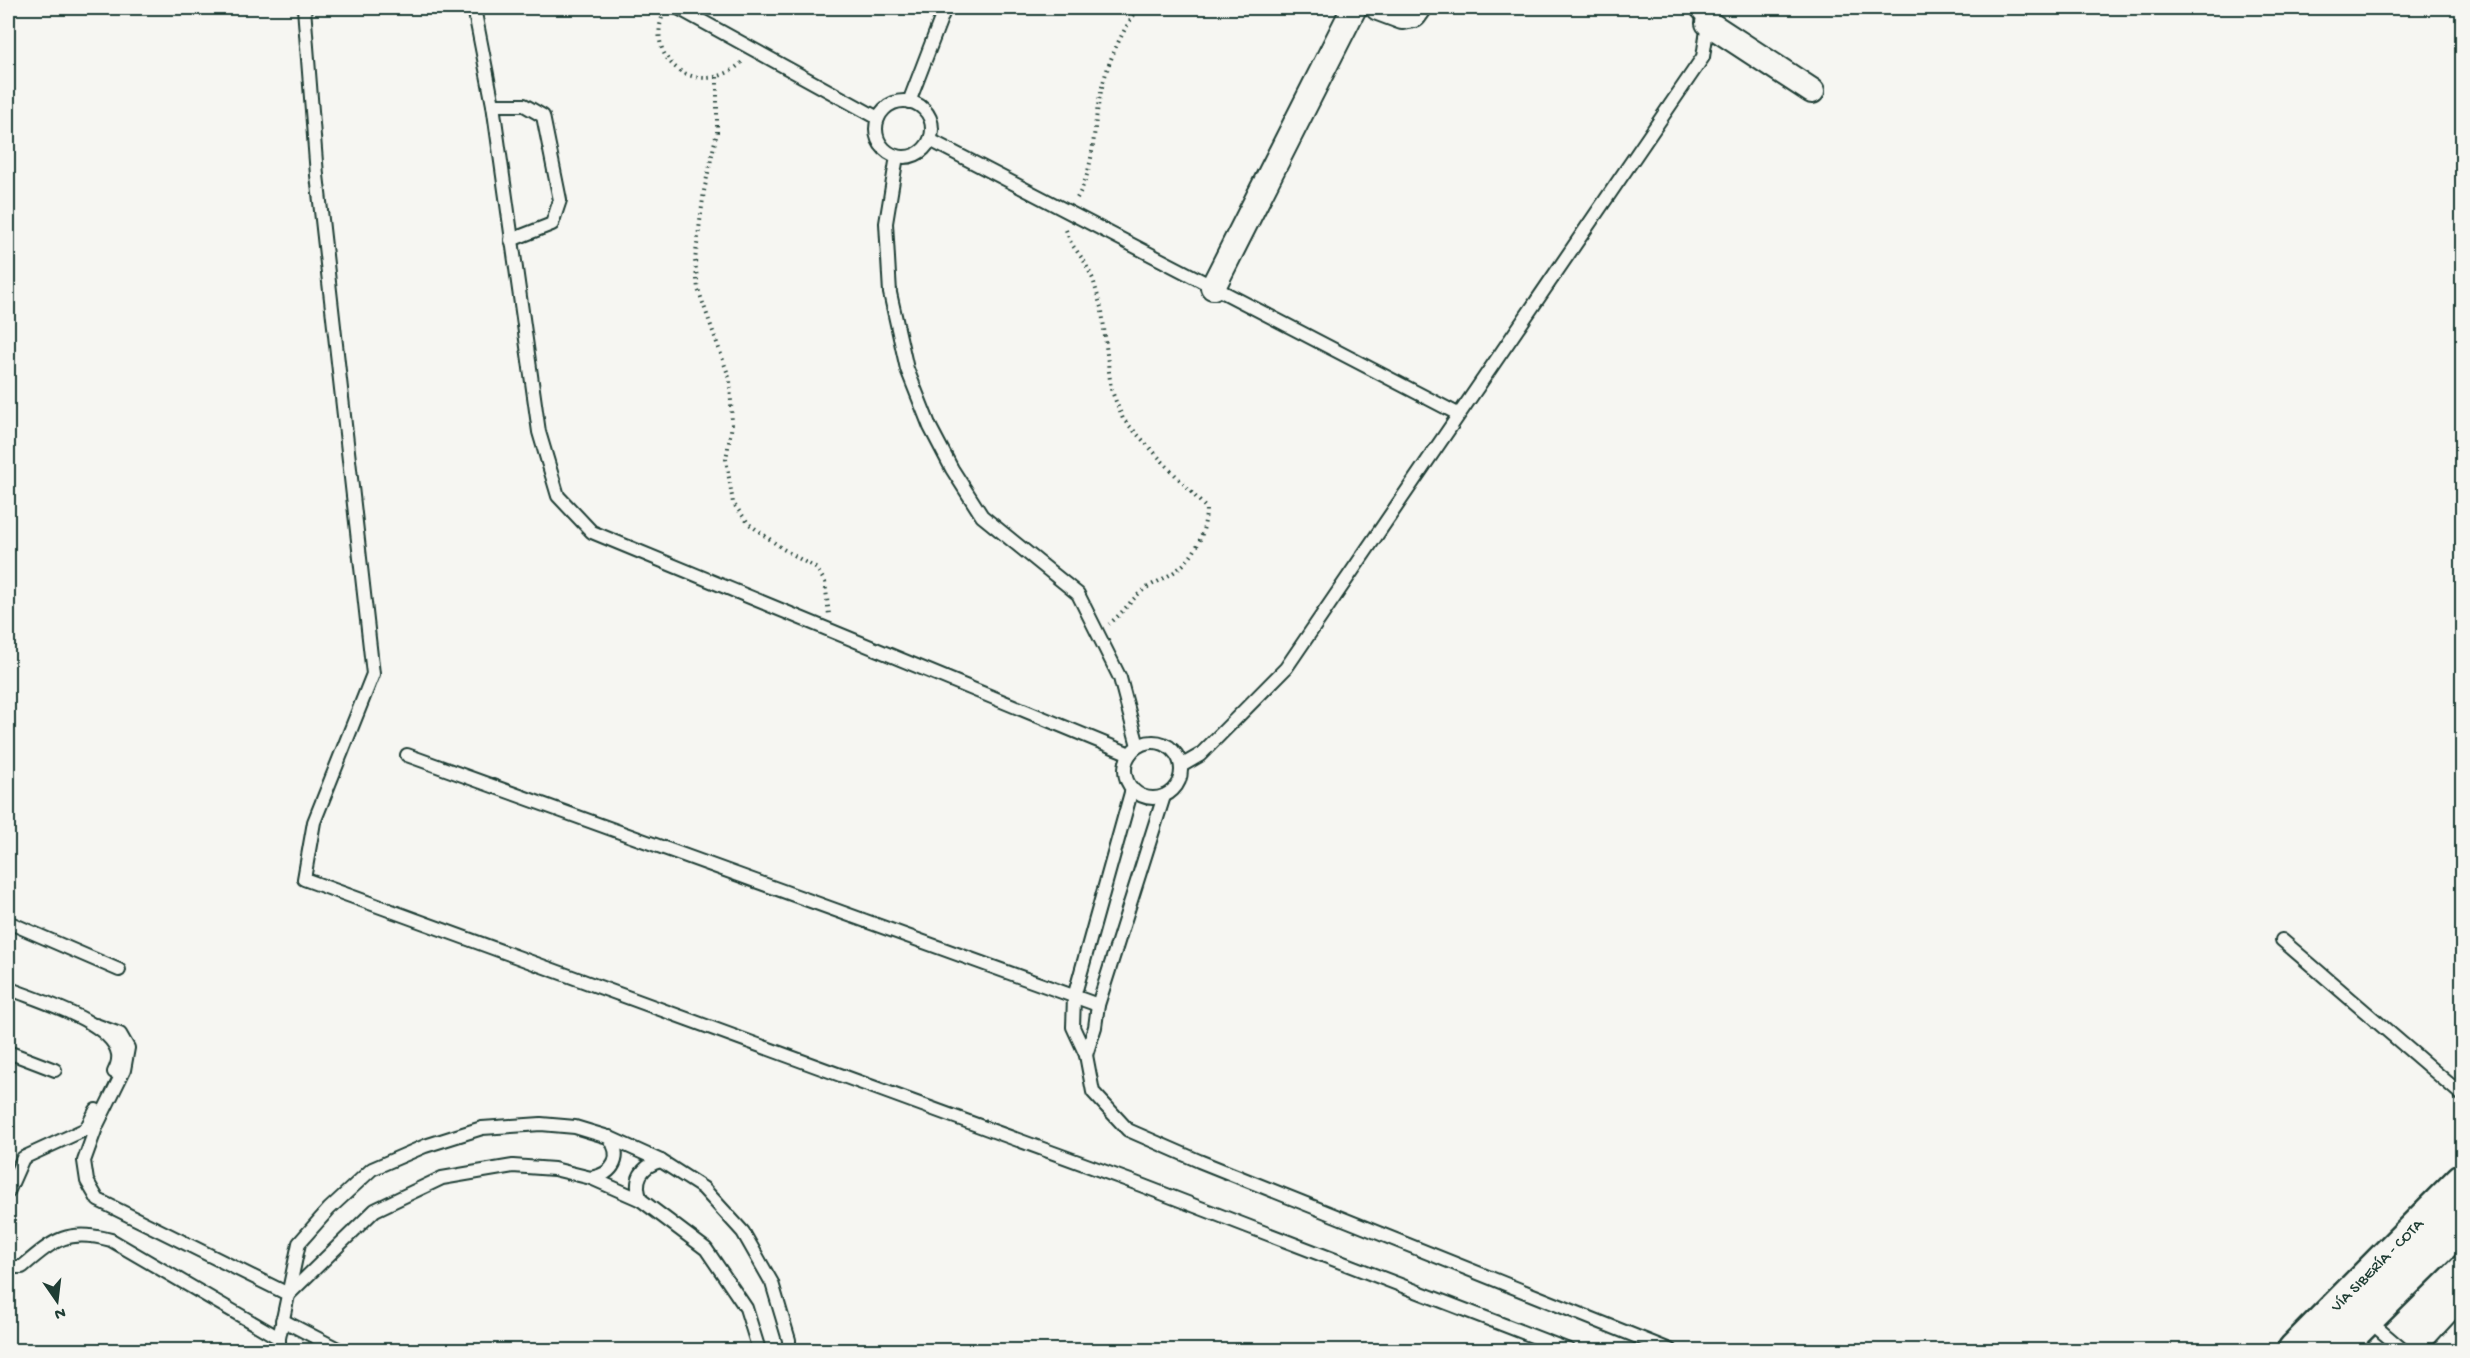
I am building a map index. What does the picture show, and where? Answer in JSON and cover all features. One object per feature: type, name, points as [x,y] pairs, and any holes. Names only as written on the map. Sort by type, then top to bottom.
[{"type":"main road","name":"VÍA SIBERÍA - COTA","points":[[2295,1350],[2463,1181]]},
{"type":"main road","points":[[2335,1350],[2463,1224]]},
{"type":"street","points":[[1213,288],[1354,8]]},
{"type":"street","points":[[1378,8],[1402,17],[1414,15],[1419,8]]},
{"type":"street","points":[[1701,15],[1812,91]]},
{"type":"lane","points":[[304,8],[317,175],[373,674],[314,822],[304,879],[1133,1182],[1569,1350]]},
{"type":"lane","points":[[474,8],[493,105],[539,432],[558,496],[592,532],[829,630],[1134,750]]},
{"type":"lane","points":[[678,8],[878,118]]},
{"type":"lane","points":[[909,102],[945,8]]},
{"type":"lane","points":[[1181,766],[1200,755],[1286,668],[1702,57],[1701,15]]},
{"type":"lane","points":[[909,102],[920,106],[928,115],[932,127],[930,140],[925,148],[916,154],[907,157],[897,156],[881,146],[876,128],[878,118],[890,105],[909,102]]},
{"type":"lane","points":[[493,105],[524,105],[543,116],[560,200],[552,224],[511,240]]},
{"type":"lane","points":[[930,140],[1458,414]]},
{"type":"lane","points":[[897,156],[886,223],[890,293],[907,369],[930,427],[952,469],[982,516],[1078,594],[1120,678],[1134,750]]},
{"type":"lane","points":[[1086,1055],[1095,1027],[1098,1005],[1164,796],[1178,784],[1181,766],[1177,755],[1170,747],[1149,742],[1134,750],[1126,762],[1127,781],[1132,789],[1147,798],[1164,796]]},
{"type":"lane","points":[[407,754],[1098,1005]]},
{"type":"lane","points":[[1132,789],[1074,998],[1073,1027],[1086,1055],[1093,1092],[1128,1130],[1150,1142],[1670,1350]]},
{"type":"lane","points":[[8,922],[119,970]]},
{"type":"lane","points":[[2282,940],[2463,1095]]},
{"type":"lane","points":[[8,988],[120,1034],[128,1047],[124,1070],[84,1161],[87,1181],[98,1200],[288,1294]]},
{"type":"lane","points":[[8,1192],[23,1158],[86,1129],[109,1087],[118,1062],[118,1053],[113,1043],[96,1025]]},
{"type":"lane","points":[[8,1052],[56,1070]]},
{"type":"lane","points":[[8,1267],[22,1267],[54,1241],[92,1235],[111,1240],[279,1344],[299,1243],[328,1209],[372,1169],[425,1146],[482,1128],[541,1124],[575,1127],[608,1137],[661,1161],[703,1188],[743,1232],[772,1283],[789,1340],[789,1350]]},
{"type":"lane","points":[[591,1178],[602,1176],[612,1169],[617,1158],[615,1146],[608,1137]]},
{"type":"lane","points":[[641,1200],[637,1190],[642,1170],[650,1164],[661,1161]]},
{"type":"lane","points":[[288,1294],[375,1210],[442,1178],[513,1166],[554,1169],[591,1178],[641,1200],[705,1248],[746,1308],[759,1350]]},
{"type":"lane","points":[[2367,1319],[2403,1350]]},
{"type":"lane","points":[[282,1320],[340,1350]]},
{"type":"lane","points":[[2438,1350],[2463,1324]]},
{"type":"path","points":[[666,8],[658,31],[665,54],[673,66],[684,74],[700,78],[717,77],[734,70],[753,50]]},
{"type":"path","points":[[1098,633],[1122,614],[1133,599],[1149,586],[1179,568],[1193,553],[1206,521],[1206,508],[1123,419],[1111,389],[1102,311],[1093,279],[1071,243],[1065,226],[1069,213],[1086,182],[1100,95],[1117,45],[1139,8]]},
{"type":"path","points":[[717,77],[717,132],[704,192],[695,260],[698,289],[730,380],[732,425],[726,459],[733,503],[749,524],[783,549],[817,569],[825,582],[829,599],[829,630]]}]
